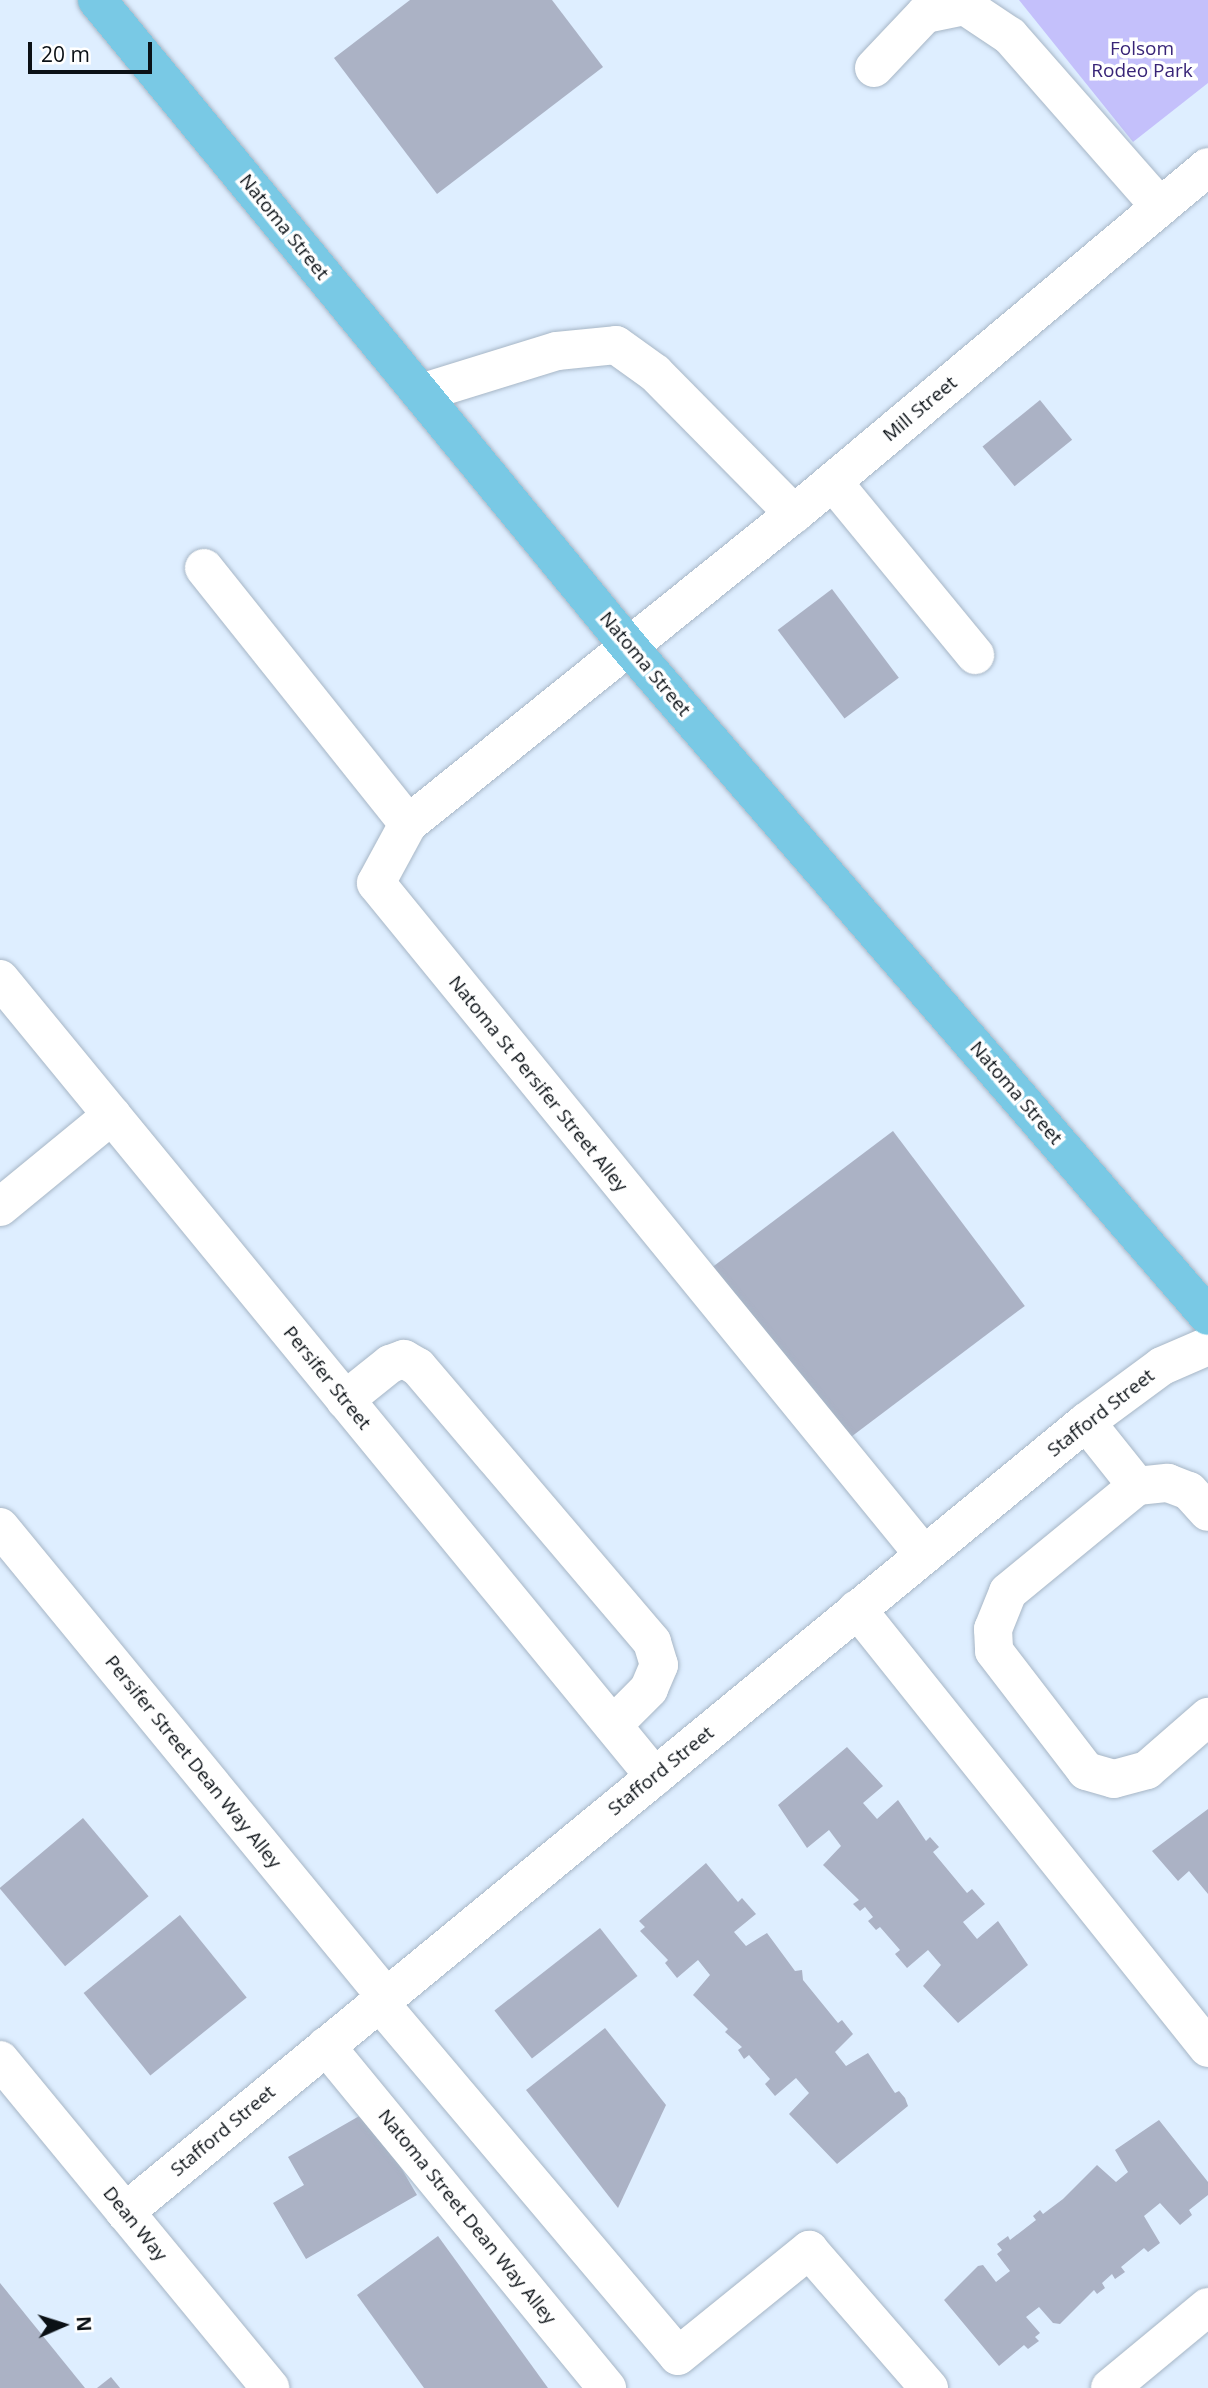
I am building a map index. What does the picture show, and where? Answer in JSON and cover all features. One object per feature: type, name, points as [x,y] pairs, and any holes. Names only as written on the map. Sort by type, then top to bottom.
[{"type":"main road","name":"Natoma Street","points":[[97,0],[630,648],[1208,1315]]},
{"type":"street","points":[[874,68],[925,14],[965,6],[1010,36],[1160,207]]},
{"type":"street","name":"Mill Street","points":[[630,648],[833,482],[1160,207],[1203,180]]},
{"type":"street","points":[[421,393],[557,351],[616,345],[655,373],[794,514]]},
{"type":"street","points":[[833,482],[975,655]]},
{"type":"street","points":[[204,568],[408,824]]},
{"type":"street","name":"Natoma St Persifer Street Alley","points":[[630,648],[408,824],[376,883],[924,1555]]},
{"type":"street","name":"Persifer Street","points":[[0,979],[655,1777]]},
{"type":"street","points":[[0,1207],[112,1115]]},
{"type":"street","name":"Stafford Street","points":[[125,2212],[1086,1422],[1162,1366],[1208,1346]]},
{"type":"street","points":[[345,1400],[390,1364],[404,1359],[418,1367],[652,1642],[659,1665],[649,1689],[612,1726]]},
{"type":"street","points":[[1086,1422],[1137,1486]]},
{"type":"street","points":[[1207,1508],[1189,1491],[1168,1483],[1137,1486],[1008,1592],[993,1629],[994,1651],[1086,1771],[1114,1779],[1147,1770],[1208,1717]]},
{"type":"street","name":"Persifer Street Dean Way Alley","points":[[0,1527],[383,1999],[678,2356],[808,2250],[929,2388]]},
{"type":"street","points":[[858,1609],[1208,2048]]},
{"type":"street","name":"Natoma Street Dean Way Alley","points":[[326,2046],[607,2388]]},
{"type":"street","name":"Dean Way","points":[[0,2060],[270,2388]]},
{"type":"street","points":[[1110,2388],[1208,2307]]},
{"type":"green space","name":"Folsom Rodeo Park","points":[[1019,0],[1208,0],[1208,83],[1133,142]]},
{"type":"building","points":[[410,0],[552,0],[603,67],[437,194],[334,58]]},
{"type":"building","points":[[1040,400],[1072,440],[1015,486],[982,447]]},
{"type":"building","points":[[832,589],[899,678],[844,719],[778,630]]},
{"type":"building","points":[[893,1131],[1025,1306],[840,1445],[709,1270]]},
{"type":"building","points":[[847,1747],[883,1786],[863,1803],[877,1819],[898,1800],[926,1841],[930,1837],[939,1847],[933,1852],[967,1893],[972,1889],[985,1904],[963,1922],[977,1939],[998,1921],[1028,1965],[958,2023],[923,1986],[941,1965],[928,1950],[907,1968],[895,1954],[900,1950],[880,1927],[876,1930],[868,1921],[873,1917],[865,1907],[860,1911],[853,1904],[859,1900],[823,1865],[841,1846],[829,1830],[807,1848],[778,1805]]},
{"type":"building","points":[[1208,1809],[1208,1894],[1189,1871],[1178,1881],[1152,1851]]},
{"type":"building","points":[[83,1818],[149,1896],[65,1966],[0,1888]]},
{"type":"building","points":[[706,1863],[738,1902],[742,1898],[756,1914],[734,1932],[746,1946],[767,1933],[795,1971],[802,1970],[803,1980],[838,2023],[842,2020],[853,2034],[835,2052],[846,2066],[868,2053],[895,2093],[899,2091],[905,2098],[908,2106],[837,2164],[789,2114],[809,2093],[796,2078],[775,2096],[765,2084],[770,2079],[749,2055],[744,2059],[738,2050],[742,2047],[725,2032],[728,2029],[693,1995],[710,1975],[698,1960],[677,1978],[665,1963],[668,1960],[640,1931],[645,1927],[639,1921]]},
{"type":"building","points":[[180,1915],[247,1997],[150,2075],[84,1993]]},
{"type":"building","points":[[600,1928],[638,1976],[532,2059],[494,2010]]},
{"type":"building","points":[[605,2028],[666,2105],[618,2208],[526,2090]]},
{"type":"building","points":[[368,2111],[417,2195],[306,2259],[273,2203],[304,2185],[288,2157]]},
{"type":"building","points":[[1159,2120],[1208,2182],[1208,2195],[1189,2210],[1192,2215],[1180,2225],[1160,2203],[1144,2216],[1160,2243],[1148,2252],[1144,2248],[1121,2267],[1125,2272],[1115,2279],[1112,2274],[1102,2283],[1105,2288],[1097,2294],[1094,2290],[1060,2324],[1053,2323],[1039,2307],[1026,2317],[1040,2333],[1035,2337],[1039,2341],[1028,2349],[1024,2345],[999,2366],[944,2300],[978,2266],[983,2265],[996,2282],[1010,2271],[997,2254],[1002,2250],[997,2244],[1008,2236],[1010,2240],[1036,2220],[1033,2216],[1040,2210],[1043,2214],[1063,2199],[1097,2165],[1116,2182],[1128,2172],[1115,2150]]},
{"type":"building","points":[[438,2236],[548,2388],[424,2388],[357,2295]]},
{"type":"building","points":[[0,2283],[85,2388],[0,2388]]},
{"type":"building","points":[[111,2377],[120,2388],[97,2388]]}]
